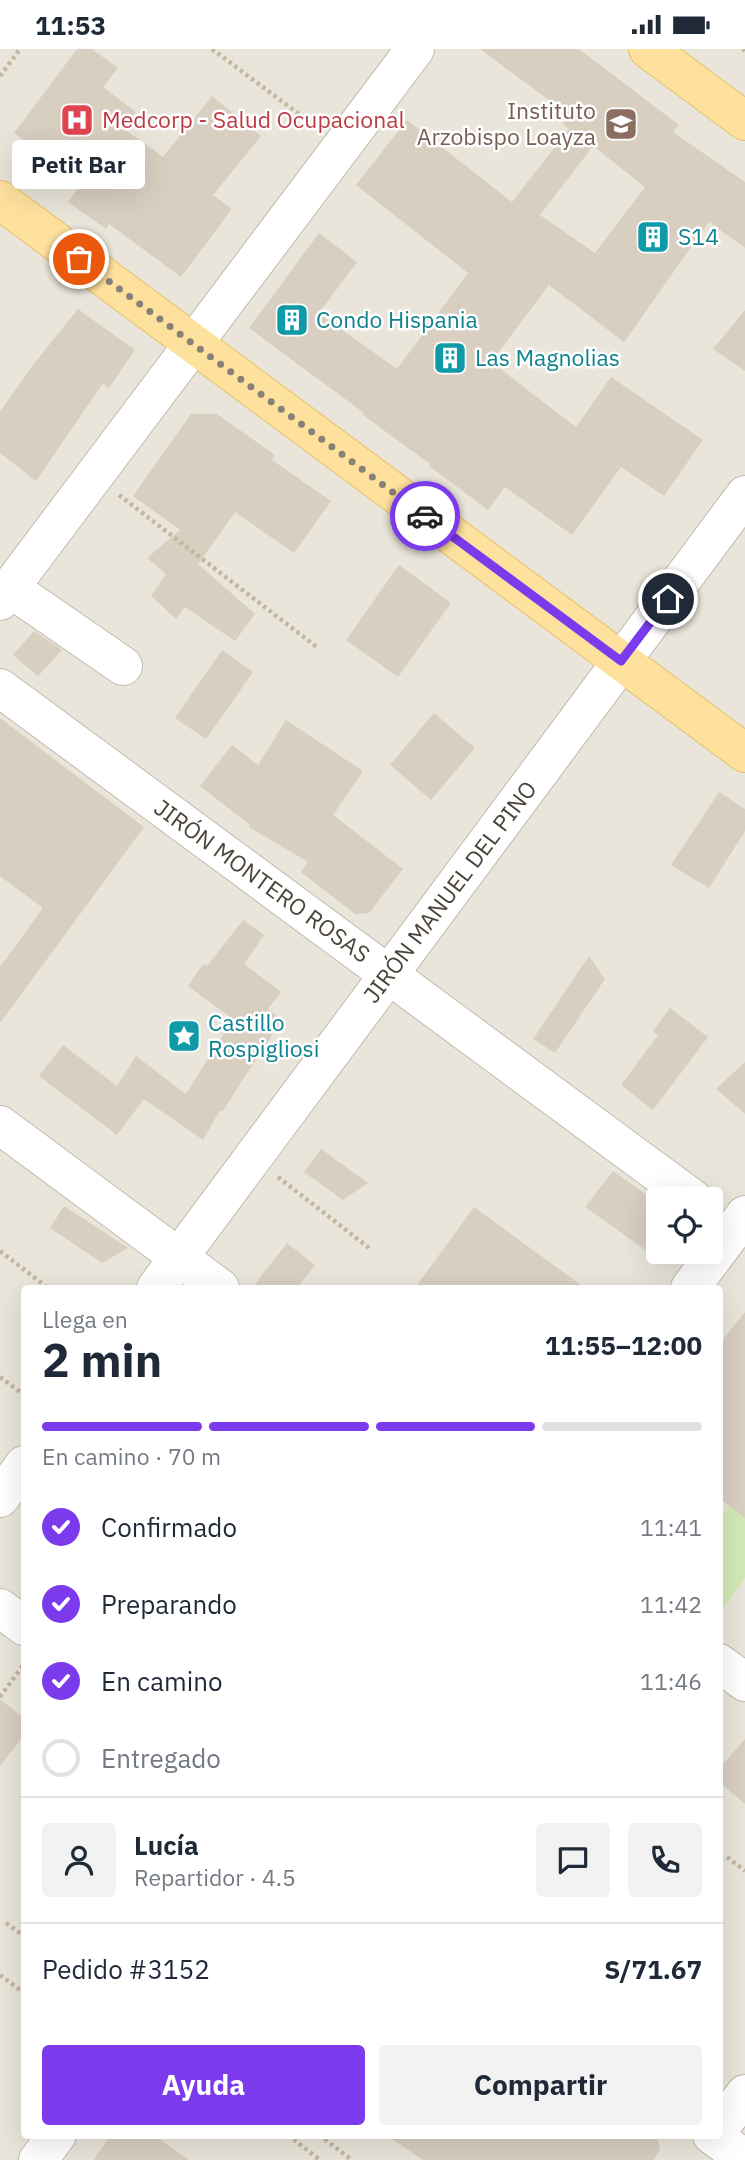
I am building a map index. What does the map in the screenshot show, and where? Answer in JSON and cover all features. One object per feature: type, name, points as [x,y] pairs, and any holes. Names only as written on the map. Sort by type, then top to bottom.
[{"type":"main road","points":[[648,49],[745,121]]},
{"type":"main road","points":[[0,200],[745,753]]},
{"type":"street","points":[[123,666],[5,594],[415,49]]},
{"type":"street","name":"JIRÓN MANUEL DEL PINO","points":[[158,1285],[745,495]]},
{"type":"street","name":"JIRÓN MONTERO ROSAS","points":[[0,688],[677,1187]]},
{"type":"street","points":[[0,1125],[216,1285]]},
{"type":"street","points":[[692,1285],[734,1223]]},
{"type":"street","points":[[0,1498],[21,1469]]},
{"type":"street","points":[[0,1608],[21,1624]]},
{"type":"street","points":[[723,1666],[745,1682]]},
{"type":"street","points":[[723,2123],[745,2094]]},
{"type":"street","points":[[38,2160],[54,2139]]},
{"type":"street","points":[[711,2139],[745,2159]]},
{"type":"path","points":[[0,76],[20,49]]},
{"type":"path","points":[[212,49],[343,146]]},
{"type":"path","points":[[94,476],[318,648]]},
{"type":"path","points":[[253,1157],[369,1248]]},
{"type":"path","points":[[0,1251],[44,1285]]},
{"type":"path","points":[[0,1377],[21,1393]]},
{"type":"path","points":[[0,1697],[21,1668]]},
{"type":"path","points":[[727,1857],[745,1871]]},
{"type":"path","points":[[6,1923],[21,1934]]},
{"type":"path","points":[[0,1975],[21,1991]]},
{"type":"path","points":[[293,2139],[320,2160]]},
{"type":"path","points":[[325,2139],[352,2160]]},
{"type":"shaded area","points":[[0,49],[745,49],[745,2160],[0,2160]]},
{"type":"green space","points":[[729,1506],[745,1518],[745,1578],[723,1608],[723,1514]]},
{"type":"building","points":[[77,49],[92,49],[118,68],[103,87],[136,112],[123,128],[163,157],[212,96],[261,136],[213,195],[232,209],[181,277],[109,224],[106,229],[68,202],[81,184],[14,133]]},
{"type":"building","points":[[480,49],[579,49],[679,125],[673,132],[745,182],[745,248],[709,222],[624,342],[549,285],[491,362],[576,427],[611,377],[703,440],[664,496],[621,467],[572,535],[505,487],[488,510],[249,328],[319,233],[357,262],[319,313],[397,369],[468,273],[356,185],[407,120],[512,202],[569,129],[563,124],[570,116]],"holes":[[[593,146],[645,187],[595,253],[540,215]]]},
{"type":"building","points":[[78,309],[135,350],[109,388],[103,383],[36,481],[0,453],[0,412]]},
{"type":"building","points":[[745,310],[745,371],[713,349]]},
{"type":"building","points":[[191,414],[217,414],[275,455],[272,460],[331,501],[294,553],[235,512],[198,564],[255,614],[235,641],[185,607],[176,619],[151,596],[166,574],[147,558],[180,530],[133,496]]},
{"type":"building","points":[[399,565],[451,603],[398,677],[346,640]]},
{"type":"building","points":[[34,631],[62,650],[38,676],[13,655]]},
{"type":"building","points":[[222,650],[253,672],[206,739],[175,718]]},
{"type":"building","points":[[434,713],[475,748],[431,800],[390,765]]},
{"type":"building","points":[[0,718],[144,827],[0,1023],[0,967],[43,908],[0,876]]},
{"type":"building","points":[[286,720],[363,771],[333,815],[403,869],[369,913],[355,914],[301,872],[308,862],[249,827],[250,825],[200,786],[232,745],[258,765]]},
{"type":"building","points":[[719,792],[745,809],[745,831],[709,888],[671,865]]},
{"type":"building","points":[[243,920],[264,935],[244,964],[281,992],[268,1009],[282,1020],[222,1112],[220,1110],[203,1140],[144,1099],[117,1135],[39,1076],[63,1045],[117,1086],[136,1056],[186,1094],[233,1019],[188,986],[203,964],[207,966]]},
{"type":"building","points":[[589,956],[605,979],[555,1053],[533,1039]]},
{"type":"building","points":[[670,1008],[708,1037],[653,1110],[621,1085],[658,1035],[653,1031]]},
{"type":"building","points":[[745,1062],[745,1114],[716,1089]]},
{"type":"building","points":[[321,1149],[368,1183],[343,1200],[304,1172]]},
{"type":"building","points":[[613,1171],[646,1194],[646,1250],[585,1207]]},
{"type":"building","points":[[64,1206],[128,1248],[102,1263],[50,1228]]},
{"type":"building","points":[[474,1207],[581,1285],[417,1285]]},
{"type":"building","points":[[287,1243],[315,1265],[299,1285],[254,1285]]},
{"type":"building","points":[[745,1312],[745,1518],[723,1501],[723,1339]]},
{"type":"building","points":[[0,1699],[21,1716],[21,1739],[0,1766]]},
{"type":"building","points":[[745,1739],[745,1804],[723,1785],[723,1764]]},
{"type":"building","points":[[108,2139],[160,2139],[189,2160],[93,2160]]},
{"type":"building","points":[[392,2139],[658,2139],[660,2150],[653,2160],[423,2160]]},
{"type":"way so far","points":[[79,259],[425,516]]},
{"type":"place","name":"Medcorp - Salud Ocupacional","points":[[77,120]]},
{"type":"place","name":"Instituto Arzobispo Loayza","points":[[621,124]]},
{"type":"place","name":"S14","points":[[653,237]]},
{"type":"place","name":"Petit Bar","points":[[79,259]]},
{"type":"place","name":"Condo Hispania","points":[[292,320]]},
{"type":"place","name":"Las Magnolias","points":[[450,358]]},
{"type":"place","name":"Castillo Rospigliosi","points":[[184,1036]]},
{"type":"route","points":[[425,516],[621,661],[668,599]]}]
